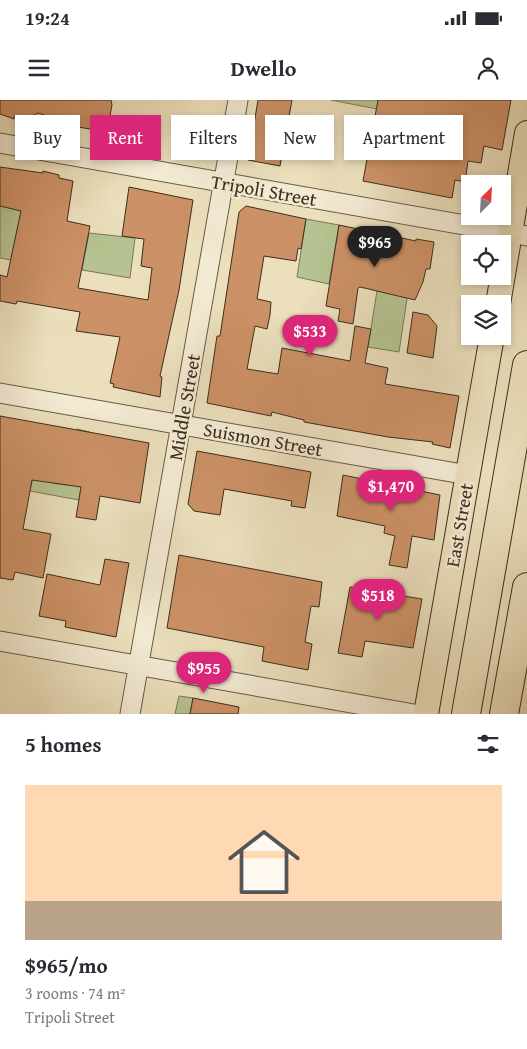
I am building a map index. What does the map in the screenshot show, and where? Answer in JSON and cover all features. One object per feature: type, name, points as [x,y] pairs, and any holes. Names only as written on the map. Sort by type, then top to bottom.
[{"type":"highway","points":[[467,705],[527,365]]},
{"type":"highway","points":[[504,714],[527,587]]},
{"type":"main road","points":[[501,295],[518,235],[527,133]]},
{"type":"main road","name":"East Street","points":[[426,714],[490,345]]},
{"type":"street","name":"Middle Street","points":[[130,714],[238,100]]},
{"type":"street","name":"Tripoli Street","points":[[0,143],[518,235]]},
{"type":"street","name":"Suismon Street","points":[[0,392],[468,475]]},
{"type":"street","points":[[0,640],[414,714]]},
{"type":"green space","points":[[331,100],[378,100],[377,109]]},
{"type":"green space","points":[[0,205],[21,211],[11,260],[0,258]]},
{"type":"green space","points":[[306,219],[339,225],[329,284],[297,277]]},
{"type":"green space","points":[[89,233],[135,238],[130,278],[82,270]]},
{"type":"green space","points":[[410,279],[399,352],[368,347],[377,291]]},
{"type":"green space","points":[[77,429],[90,432],[79,500],[30,491],[37,457],[57,455],[52,483],[66,485]]},
{"type":"green space","points":[[179,696],[193,698],[190,714],[175,714]]},
{"type":"building","points":[[0,100],[111,100],[112,105],[110,115],[90,115],[90,129],[80,127],[80,115],[44,115],[38,113],[34,115],[15,115],[14,119],[0,114]]},
{"type":"building","points":[[258,100],[292,100],[289,115],[265,115],[265,160],[281,160],[280,166],[248,160],[255,160],[255,118]]},
{"type":"building","points":[[378,100],[511,100],[502,150],[484,146],[481,163],[468,161],[466,175],[461,175],[461,181],[455,180],[452,198],[363,181],[367,160],[463,160],[463,115],[375,115]]},
{"type":"building","points":[[0,167],[43,173],[43,171],[59,175],[59,178],[73,181],[67,221],[90,226],[78,288],[148,300],[152,268],[141,266],[144,239],[122,236],[129,187],[193,200],[179,290],[160,376],[162,377],[160,397],[113,387],[114,384],[110,383],[120,337],[76,331],[80,312],[17,301],[16,304],[0,301],[0,275],[7,277],[21,211],[0,206]]},
{"type":"building","points":[[246,206],[306,219],[301,249],[298,248],[296,261],[264,256],[257,299],[271,302],[270,315],[267,329],[255,326],[247,369],[278,374],[282,348],[350,361],[355,326],[371,329],[365,363],[388,368],[385,384],[459,396],[450,448],[432,444],[433,442],[388,437],[304,422],[304,420],[272,412],[271,416],[207,403],[217,336],[220,336],[239,212]]},
{"type":"building","points":[[339,225],[416,241],[416,239],[434,242],[430,269],[426,269],[423,282],[415,300],[360,287],[358,288],[353,324],[338,321],[340,309],[326,306]]},
{"type":"building","points":[[413,312],[428,315],[437,326],[433,358],[407,353]]},
{"type":"building","points":[[0,416],[149,443],[140,503],[100,496],[96,520],[76,517],[81,487],[32,480],[23,529],[51,534],[43,578],[15,572],[13,580],[0,578]]},
{"type":"building","points":[[197,451],[311,472],[305,508],[291,506],[292,501],[224,489],[220,515],[194,511],[188,504]]},
{"type":"building","points":[[343,475],[440,495],[434,540],[412,536],[407,568],[389,565],[395,536],[384,533],[385,526],[337,516]]},
{"type":"building","points":[[179,555],[322,582],[319,607],[311,606],[305,642],[312,644],[308,670],[262,661],[264,647],[167,628]]},
{"type":"building","points":[[105,559],[129,563],[116,637],[65,627],[66,621],[39,616],[47,574],[100,585]]},
{"type":"building","points":[[350,587],[422,599],[413,648],[365,641],[362,657],[338,653]]},
{"type":"building","points":[[193,698],[239,707],[238,714],[190,714]]}]
